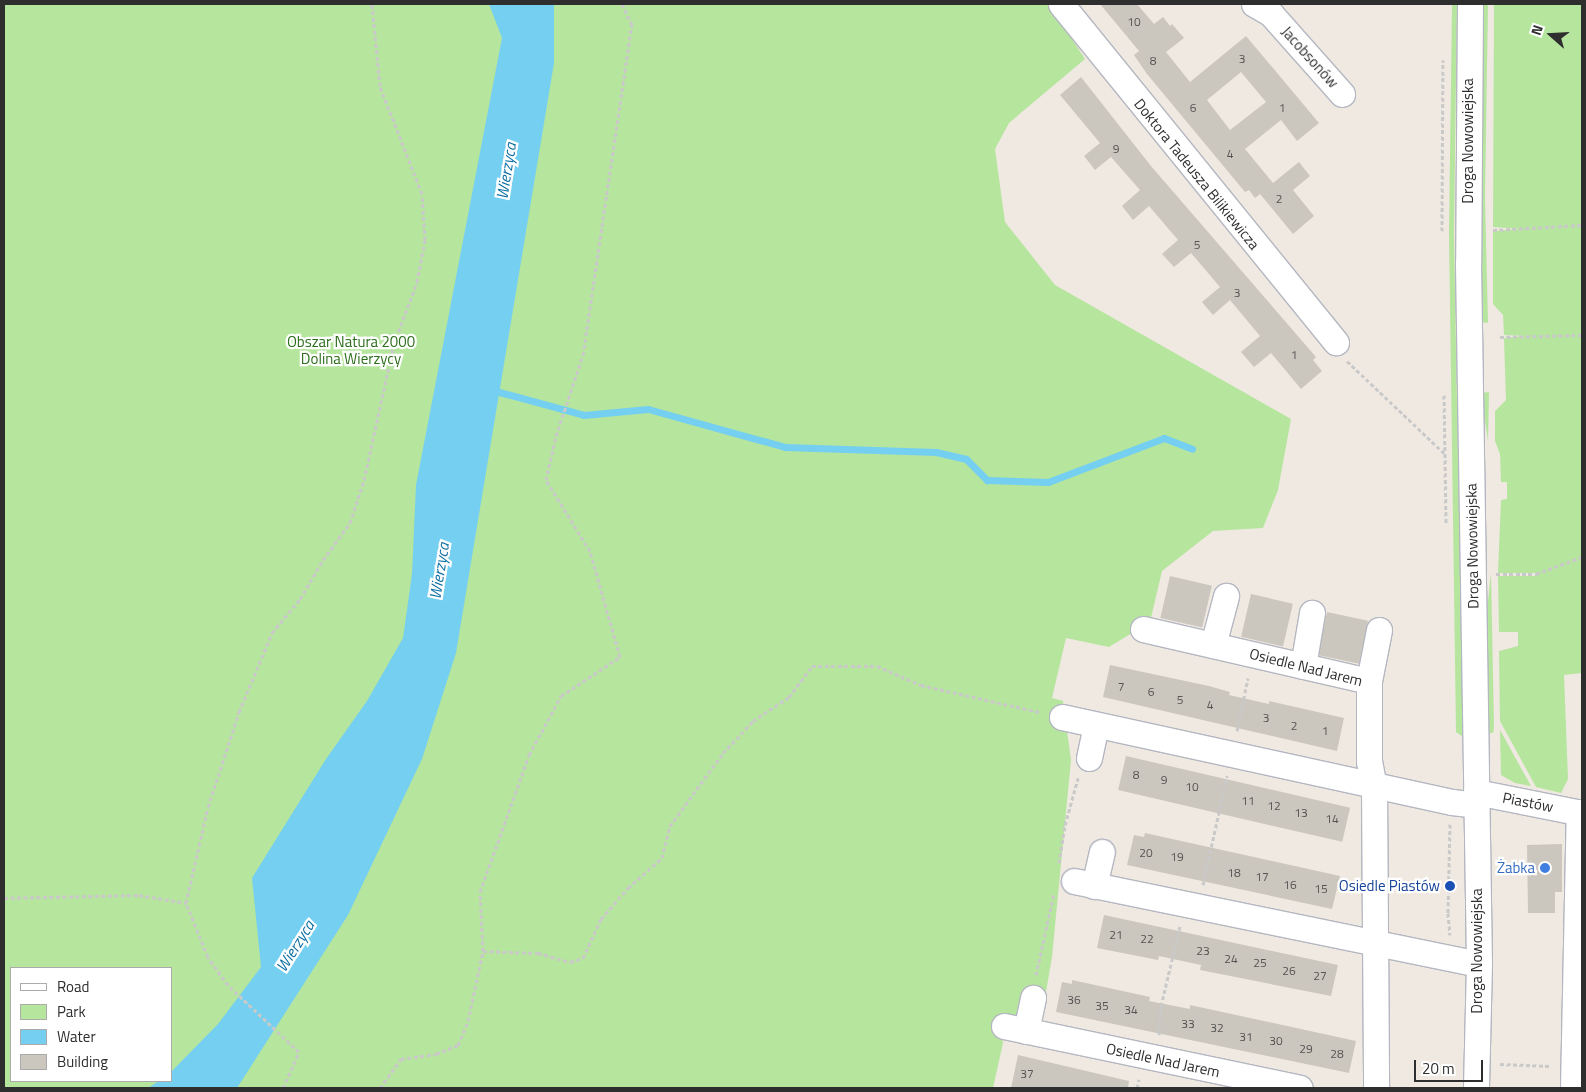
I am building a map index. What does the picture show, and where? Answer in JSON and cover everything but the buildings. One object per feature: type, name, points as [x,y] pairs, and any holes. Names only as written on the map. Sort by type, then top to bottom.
[{"type":"street","name":"Doktora Tadeusza Bilikiewicza","points":[[1061,4],[1336,342]]},
{"type":"street","name":"Jacobsonów","points":[[1254,4],[1272,14],[1342,94]]},
{"type":"street","name":"Droga Nowowiejska","points":[[1470,4],[1468,263],[1479,964],[1476,1088]]},
{"type":"street","points":[[1214,645],[1226,596]]},
{"type":"street","points":[[1303,666],[1312,613]]},
{"type":"street","name":"Osiedle Nad Jarem","points":[[1143,629],[1369,681],[1368,761],[1374,786],[1377,945],[1376,1088]]},
{"type":"street","points":[[1369,681],[1379,630]]},
{"type":"street","points":[[1062,717],[1374,786],[1476,799]]},
{"type":"street","points":[[1089,758],[1096,725]]},
{"type":"street","name":"Piastów","points":[[1476,799],[1581,813],[1573,1088]]},
{"type":"street","points":[[1102,852],[1084,883],[1377,945],[1479,964]]},
{"type":"street","name":"Osiedle Nad Jarem","points":[[1033,998],[1015,1028],[1300,1088]]},
{"type":"path","points":[[283,1088],[299,1052],[228,985],[208,957],[186,903],[211,798],[239,712],[272,632],[300,599],[322,560],[350,523],[364,480],[394,344],[417,282],[425,240],[422,194],[380,86],[372,4]]},
{"type":"path","points":[[380,1088],[401,1059],[436,1054],[458,1044],[468,1020],[483,951],[480,892],[528,754],[561,696],[620,657],[590,551],[546,480],[556,436],[583,355],[632,25],[622,4]]},
{"type":"path","points":[[1489,230],[1582,225]]},
{"type":"path","points":[[1500,337],[1582,335]]},
{"type":"path","points":[[1336,342],[1337,352],[1444,453]]},
{"type":"path","points":[[1495,574],[1536,574],[1582,557]]},
{"type":"path","points":[[1154,1058],[1161,1006],[1192,906],[1232,754],[1254,654]]},
{"type":"path","points":[[483,951],[538,953],[570,962],[582,958],[601,919],[628,888],[662,858],[670,826],[723,754],[753,721],[789,697],[812,666],[877,666],[921,685],[1062,717]]},
{"type":"path","points":[[4,898],[139,895],[186,903]]},
{"type":"path","points":[[1505,1064],[1520,1065]]},
{"type":"green space","name":"Obszar Natura 2000 Dolina Wierzycy","points":[[4,4],[1049,4],[1085,59],[1009,123],[995,149],[1005,222],[1055,285],[1291,419],[1278,490],[1263,528],[1213,531],[1162,571],[1150,622],[1109,647],[1066,638],[1052,698],[1063,701],[1071,760],[1052,957],[1042,1015],[1001,1028],[1003,1043],[993,1088],[4,1088]]},
{"type":"green space","points":[[1452,4],[1457,4],[1454,233],[1463,737],[1456,732],[1449,233]]},
{"type":"green space","points":[[1481,4],[1488,4],[1485,198],[1488,323],[1481,322]]},
{"type":"green space","points":[[1494,4],[1582,4],[1582,673],[1564,675],[1568,779],[1561,793],[1536,787],[1500,721],[1499,651],[1518,646],[1518,632],[1499,632],[1498,576],[1536,576],[1536,573],[1498,573],[1501,500],[1507,499],[1507,482],[1501,482],[1500,454],[1495,441],[1495,411],[1506,400],[1504,338],[1526,336],[1504,335],[1503,315],[1493,304],[1493,231],[1521,229],[1493,227]]},
{"type":"green space","points":[[1489,392],[1488,441],[1481,393]]},
{"type":"green space","points":[[1491,573],[1494,727],[1493,733],[1487,733],[1486,619]]},
{"type":"green space","points":[[1500,730],[1531,786],[1515,783],[1501,775]]},
{"type":"water","name":"Wierzyca","points":[[489,4],[554,4],[554,63],[456,653],[422,759],[348,915],[237,1088],[148,1088],[157,1082],[172,1082],[172,1071],[218,1024],[261,967],[252,878],[326,759],[367,701],[403,638],[412,574],[416,485],[502,38]]},
{"type":"waterway","points":[[492,390],[584,415],[648,409],[785,447],[936,452],[966,459],[987,480],[1048,482],[1164,438],[1192,449]]},
{"type":"place","name":"Żabka","points":[[1545,868]]},
{"type":"place","name":"Osiedle Piastów","points":[[1450,886]]}]
